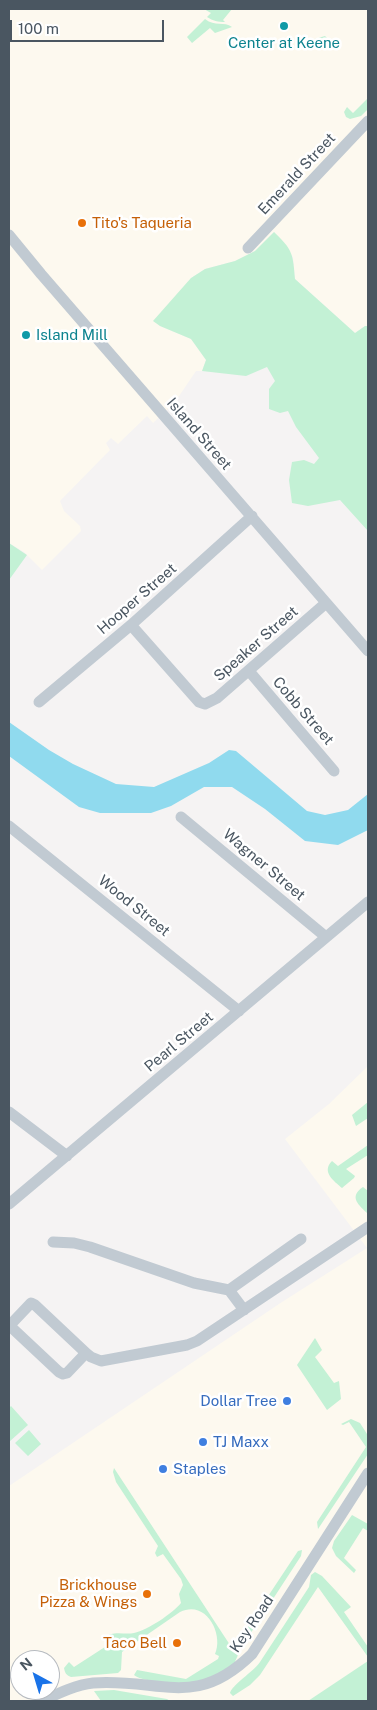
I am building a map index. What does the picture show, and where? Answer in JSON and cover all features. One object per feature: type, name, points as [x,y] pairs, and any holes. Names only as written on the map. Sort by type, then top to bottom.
[{"type":"street","name":"Emerald Street","points":[[248,248],[368,121]]},
{"type":"street","name":"Island Street","points":[[9,235],[368,651]]},
{"type":"street","name":"Hooper Street","points":[[39,702],[131,625],[252,516]]},
{"type":"street","name":"Speaker Street","points":[[131,625],[199,702],[204,704],[217,698],[326,603]]},
{"type":"street","name":"Cobb Street","points":[[249,671],[334,771]]},
{"type":"street","name":"Wagner Street","points":[[182,816],[326,937]]},
{"type":"street","name":"Wood Street","points":[[9,826],[239,1011]]},
{"type":"street","name":"Pearl Street","points":[[9,1204],[368,902]]},
{"type":"street","points":[[9,1112],[68,1156]]},
{"type":"street","points":[[86,1353],[67,1373],[63,1374],[47,1362],[11,1327],[12,1323],[32,1303],[86,1353],[101,1361],[187,1345],[197,1341],[368,1226]]},
{"type":"street","points":[[229,1290],[300,1239]]},
{"type":"street","points":[[53,1242],[90,1246],[194,1283],[229,1290],[244,1310]]},
{"type":"street","name":"Key Road","points":[[42,1701],[90,1683],[125,1683],[178,1691],[195,1690],[208,1687],[231,1674],[242,1666],[252,1654],[368,1473]]},
{"type":"shaded area","points":[[9,9],[368,9],[368,326],[355,333],[295,279],[293,257],[274,232],[255,251],[235,261],[205,269],[191,278],[160,326],[191,339],[206,360],[202,371],[196,371],[175,402],[153,423],[147,416],[118,444],[111,438],[106,443],[110,450],[60,501],[64,511],[80,526],[81,531],[42,570],[24,552],[9,543]]},
{"type":"shaded area","points":[[368,1066],[368,1687],[347,1701],[9,1701],[9,1486],[282,1302],[367,1248],[285,1139],[329,1104]]},
{"type":"green space","points":[[204,9],[232,9],[223,20],[225,22],[207,17],[211,13]]},
{"type":"green space","points":[[205,19],[212,23],[226,24],[232,27],[215,33],[210,28],[192,43],[187,37]]},
{"type":"green space","points":[[325,36],[328,39],[322,46],[319,42],[312,49],[307,45],[308,41]]},
{"type":"green space","points":[[368,98],[368,109],[361,116],[350,119],[346,117],[344,112],[347,107],[353,113]]},
{"type":"green space","points":[[274,232],[285,243],[291,253],[295,279],[355,333],[368,326],[368,531],[340,500],[308,506],[292,503],[289,480],[292,462],[304,460],[314,464],[319,458],[296,427],[288,411],[280,413],[269,409],[269,389],[275,381],[267,367],[246,376],[202,371],[206,360],[191,339],[160,326],[153,321],[191,278],[205,269],[235,261],[255,251]]},
{"type":"green space","points":[[9,543],[27,555],[9,580]]},
{"type":"green space","points":[[368,1102],[368,1118],[356,1126],[352,1115]]},
{"type":"green space","points":[[368,1145],[368,1155],[346,1169],[355,1176],[342,1188],[328,1173],[329,1165],[332,1161],[338,1166]]},
{"type":"green space","points":[[363,1187],[368,1191],[368,1214],[356,1201],[356,1194]]},
{"type":"green space","points":[[315,1338],[322,1350],[315,1357],[334,1383],[339,1381],[341,1399],[327,1410],[297,1365]]},
{"type":"green space","points":[[11,1406],[28,1425],[9,1442],[9,1408]]},
{"type":"green space","points":[[351,1419],[360,1423],[367,1434],[368,1454],[318,1529],[317,1522],[366,1447],[349,1422],[341,1424]]},
{"type":"green space","points":[[29,1430],[41,1444],[28,1456],[15,1443]]},
{"type":"green space","points":[[114,1468],[230,1645],[241,1637],[298,1551],[302,1550],[301,1556],[241,1648],[234,1664],[203,1682],[189,1684],[168,1683],[147,1680],[134,1675],[137,1670],[186,1679],[218,1659],[219,1656],[215,1654],[217,1637],[211,1621],[198,1610],[189,1609],[180,1612],[122,1652],[121,1670],[118,1673],[71,1677],[65,1673],[64,1668],[69,1662],[74,1667],[108,1645],[104,1638],[107,1636],[114,1633],[134,1633],[140,1631],[153,1625],[181,1603],[179,1594],[183,1585],[181,1579],[163,1554],[157,1557],[155,1553],[158,1546],[116,1482],[113,1472]]},
{"type":"green space","points":[[352,1515],[368,1524],[368,1531],[363,1528],[344,1558],[356,1570],[354,1573],[336,1556],[332,1548],[334,1541]]},
{"type":"green space","points":[[315,1572],[322,1576],[351,1607],[344,1612],[368,1647],[368,1657],[318,1587],[260,1675],[250,1685],[233,1696],[230,1693],[260,1662],[309,1587],[311,1575]]},
{"type":"green space","points":[[368,1661],[368,1701],[308,1701]]},
{"type":"green space","points":[[114,1690],[170,1701],[101,1701],[94,1691]]},
{"type":"water","points":[[9,722],[73,764],[116,784],[154,787],[209,763],[229,750],[236,751],[307,811],[325,815],[348,810],[368,794],[368,830],[338,845],[305,841],[265,809],[232,787],[204,787],[171,806],[151,813],[100,813],[79,807],[9,756]]},
{"type":"place","name":"Center at Keene","points":[[284,26]]},
{"type":"place","name":"Tito's Taqueria","points":[[82,223]]},
{"type":"place","name":"Island Mill","points":[[26,335]]},
{"type":"place","name":"Dollar Tree","points":[[287,1401]]},
{"type":"place","name":"TJ Maxx","points":[[203,1442]]},
{"type":"place","name":"Staples","points":[[163,1469]]},
{"type":"place","name":"Brickhouse Pizza & Wings","points":[[147,1594]]},
{"type":"place","name":"Taco Bell","points":[[177,1643]]}]
